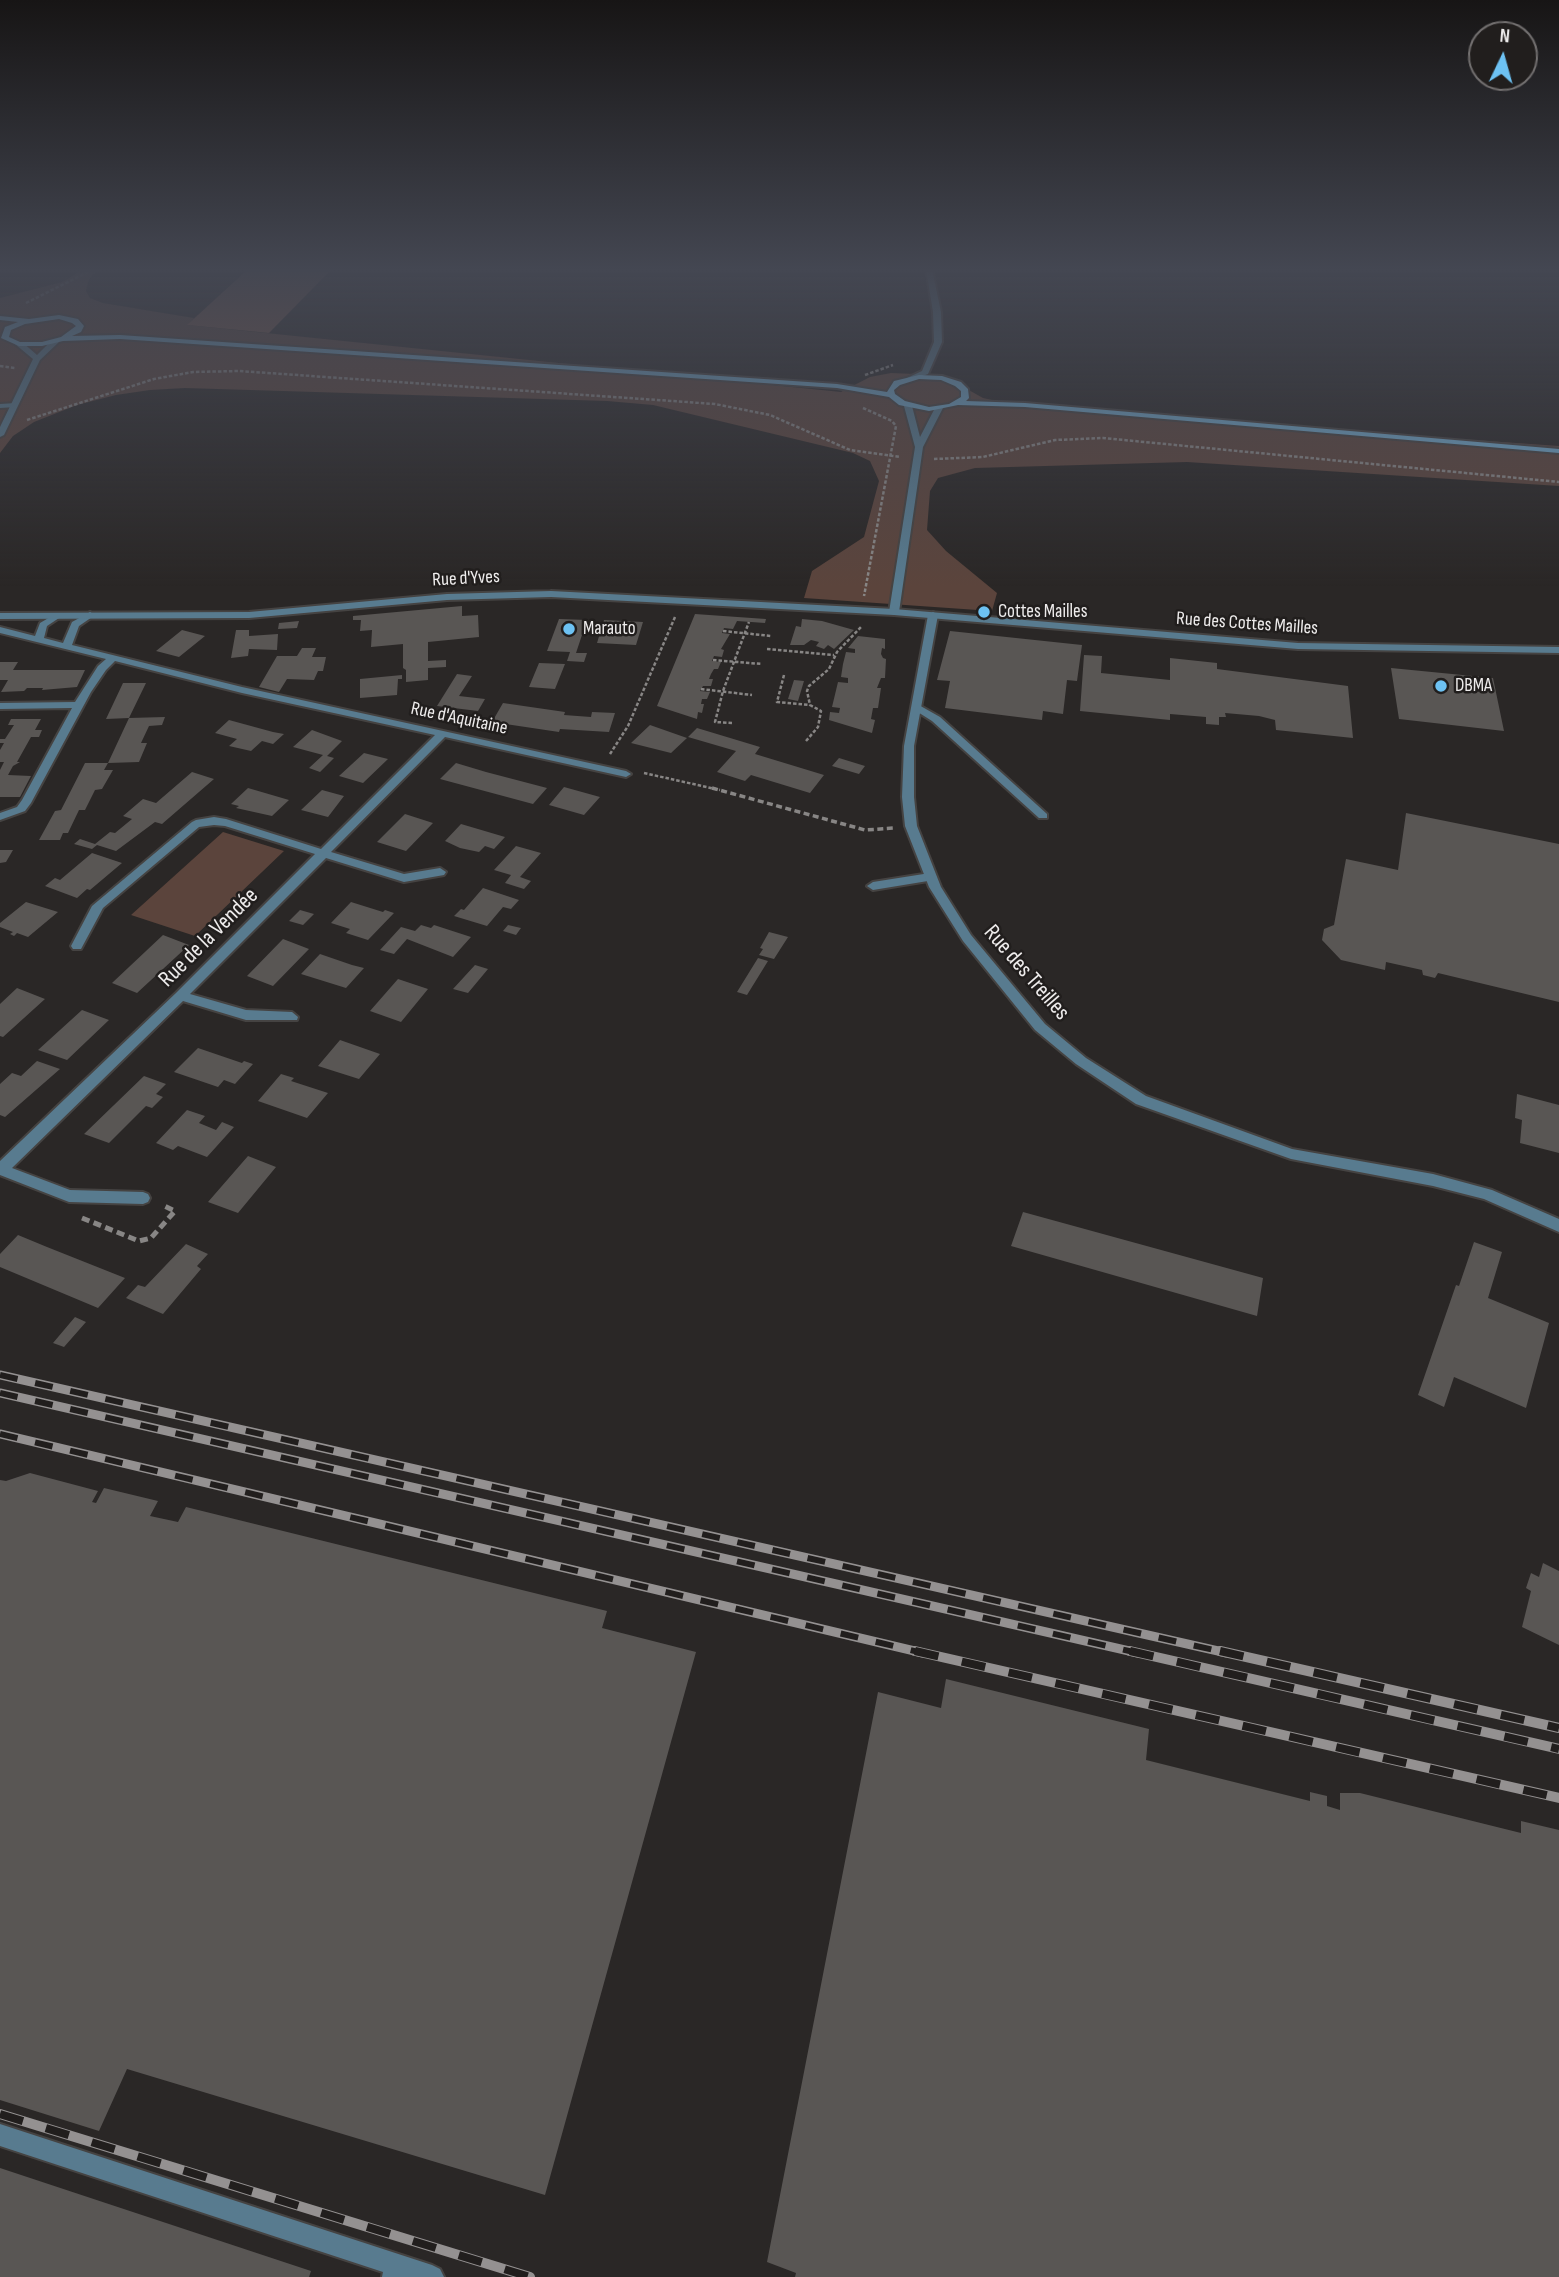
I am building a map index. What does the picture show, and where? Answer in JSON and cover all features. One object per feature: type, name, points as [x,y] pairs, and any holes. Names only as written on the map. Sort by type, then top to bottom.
[{"type":"main road","points":[[679,375],[855,387],[897,383],[911,378],[942,378],[977,392]]},
{"type":"main road","points":[[891,395],[890,390],[897,383]]},
{"type":"main road","points":[[855,387],[891,395],[908,406],[939,408],[958,403],[1025,405],[1559,451]]},
{"type":"main road","points":[[958,403],[966,394],[963,387]]},
{"type":"main road","points":[[987,395],[1025,405]]},
{"type":"street","points":[[1,431],[29,375]]},
{"type":"street","points":[[911,378],[917,375]]},
{"type":"street","points":[[937,375],[942,378]]},
{"type":"street","points":[[0,406],[13,405]]},
{"type":"street","points":[[908,406],[918,452]]},
{"type":"street","points":[[894,612],[918,452],[939,408]]},
{"type":"street","name":"Rue d'Yves","points":[[0,616],[279,613],[447,597],[510,594],[933,615]]},
{"type":"street","points":[[67,645],[75,624],[90,615]]},
{"type":"street","name":"Rue des Cottes Mailles","points":[[933,615],[1298,646],[1559,650]]},
{"type":"street","name":"Rue des Treilles","points":[[933,615],[908,767],[911,826],[930,877],[967,938],[1000,982],[1040,1027],[1082,1061],[1141,1100],[1291,1154],[1433,1180],[1487,1194],[1559,1226]]},
{"type":"street","points":[[39,640],[43,625],[57,616]]},
{"type":"street","name":"Rue d'Aquitaine","points":[[0,630],[242,690],[626,774]]},
{"type":"street","points":[[0,817],[21,809],[79,705],[102,668],[114,657]]},
{"type":"street","points":[[0,706],[79,705]]},
{"type":"street","points":[[917,707],[936,719],[1043,816]]},
{"type":"street","name":"Rue de la Vendée","points":[[1,1169],[181,996],[442,734]]},
{"type":"street","points":[[77,946],[98,906],[196,824],[214,821],[226,823],[404,878],[440,872]]},
{"type":"street","points":[[873,886],[930,877]]},
{"type":"street","points":[[181,996],[246,1015],[292,1017]]},
{"type":"street","points":[[1,1169],[69,1196],[143,1198]]},
{"type":"street","points":[[0,2135],[396,2271],[432,2277]]},
{"type":"path","points":[[1,431],[154,379],[175,375]]},
{"type":"path","points":[[300,375],[715,404],[769,415],[850,450],[891,456],[918,452],[971,458],[1055,440],[1103,438],[1559,482]]},
{"type":"path","points":[[861,611],[896,426],[892,421],[871,413],[856,403],[855,387],[868,375]]},
{"type":"path","points":[[597,767],[628,726],[681,601]]},
{"type":"path","points":[[810,705],[807,699],[809,686],[829,669],[834,655],[876,611]]},
{"type":"path","points":[[732,723],[715,722],[723,691],[749,622]]},
{"type":"path","points":[[723,631],[771,636]]},
{"type":"path","points":[[767,649],[834,655]]},
{"type":"path","points":[[713,660],[762,664]]},
{"type":"path","points":[[784,675],[777,702],[810,705],[821,711],[818,727],[806,741]]},
{"type":"path","points":[[701,689],[752,695]]},
{"type":"path","points":[[626,774],[641,773],[759,799],[865,830],[911,826]]},
{"type":"shaded area","points":[[0,375],[678,375],[841,392],[870,377],[920,375],[958,384],[983,398],[1032,409],[1559,446],[1559,486],[1187,462],[975,468],[938,478],[930,491],[927,530],[946,551],[997,593],[992,611],[804,598],[812,571],[864,537],[879,481],[870,461],[853,453],[653,405],[607,401],[185,388],[150,390],[77,405],[34,422],[13,436],[0,453]]},
{"type":"shaded area","points":[[223,832],[284,851],[195,936],[131,915]]},
{"type":"building","points":[[462,606],[462,616],[478,615],[479,637],[428,642],[428,661],[446,660],[446,667],[428,668],[428,680],[406,682],[403,644],[371,647],[372,630],[360,631],[361,620],[353,620],[353,616]]},
{"type":"building","points":[[695,614],[766,619],[765,623],[737,621],[733,629],[724,628],[722,633],[730,634],[721,649],[724,650],[722,657],[714,656],[712,661],[721,662],[718,669],[714,669],[711,674],[711,686],[703,686],[700,691],[710,692],[707,699],[702,699],[702,713],[698,712],[697,719],[657,706]]},
{"type":"building","points":[[559,619],[587,620],[576,653],[587,653],[584,662],[567,661],[570,652],[547,651]]},
{"type":"building","points":[[802,619],[822,621],[854,630],[834,649],[828,645],[824,649],[816,646],[819,642],[811,640],[804,645],[790,645],[796,626],[801,627]]},
{"type":"building","points":[[604,620],[643,622],[636,645],[597,643]]},
{"type":"building","points":[[299,621],[297,628],[278,629],[279,623]]},
{"type":"building","points":[[182,630],[205,636],[179,657],[156,651]]},
{"type":"building","points":[[236,630],[249,630],[249,636],[278,634],[277,650],[249,649],[248,656],[231,658]]},
{"type":"building","points":[[950,631],[1082,645],[1077,681],[1067,680],[1063,714],[1043,711],[1042,720],[945,708],[950,681],[937,680]]},
{"type":"building","points":[[858,636],[885,639],[885,649],[882,648],[881,654],[886,659],[885,678],[881,678],[877,688],[881,688],[878,708],[873,708],[871,719],[875,720],[872,733],[829,720],[830,712],[839,713],[840,708],[832,707],[838,682],[848,683],[848,678],[841,677],[843,664],[846,652],[855,653],[855,649],[848,648]]},
{"type":"building","points":[[302,648],[316,648],[312,657],[326,657],[323,671],[318,671],[314,680],[287,679],[279,692],[259,687],[277,656],[297,656]]},
{"type":"building","points":[[1084,655],[1102,656],[1101,673],[1170,680],[1170,658],[1217,663],[1217,669],[1348,686],[1353,738],[1276,730],[1275,720],[1259,716],[1225,713],[1226,717],[1219,717],[1219,725],[1206,724],[1206,717],[1170,714],[1170,720],[1080,711]]},
{"type":"building","points":[[0,662],[18,662],[13,670],[85,670],[77,687],[42,690],[43,688],[27,688],[24,691],[1,692],[8,680],[0,680]]},
{"type":"building","points":[[539,663],[565,664],[555,689],[529,687]]},
{"type":"building","points":[[1391,668],[1493,678],[1504,731],[1399,719]]},
{"type":"building","points":[[457,674],[472,676],[459,696],[485,699],[478,711],[437,706]]},
{"type":"building","points":[[402,675],[402,679],[398,679],[397,695],[360,698],[360,679]]},
{"type":"building","points":[[794,680],[804,681],[798,701],[788,699]]},
{"type":"building","points":[[123,683],[146,683],[129,718],[106,719]]},
{"type":"building","points":[[503,703],[565,712],[564,715],[591,717],[592,712],[615,713],[609,732],[560,729],[559,732],[492,722]]},
{"type":"building","points":[[165,717],[162,725],[149,726],[141,743],[147,743],[139,762],[108,763],[129,718]]},
{"type":"building","points":[[11,719],[41,719],[35,730],[42,730],[39,737],[31,737],[17,762],[20,762],[13,766],[8,775],[31,776],[20,797],[0,797],[0,770],[4,762],[0,762],[0,750],[4,743],[0,743],[0,739],[5,739],[14,725],[8,725]]},
{"type":"building","points":[[229,720],[284,734],[273,744],[262,741],[251,751],[229,746],[237,739],[215,733]]},
{"type":"building","points":[[650,725],[687,738],[671,753],[631,743]]},
{"type":"building","points":[[697,728],[760,747],[755,754],[824,775],[810,793],[751,775],[745,781],[717,772],[736,751],[688,737]]},
{"type":"building","points":[[312,730],[342,741],[327,756],[334,758],[320,772],[309,768],[323,755],[293,747]]},
{"type":"building","points":[[364,753],[388,759],[363,783],[339,776]]},
{"type":"building","points":[[839,758],[865,766],[859,774],[832,766]]},
{"type":"building","points":[[85,763],[108,763],[104,770],[113,770],[102,789],[95,790],[85,810],[79,810],[68,833],[63,833],[60,840],[39,840],[55,811],[61,810]]},
{"type":"building","points":[[456,763],[547,788],[533,804],[440,779]]},
{"type":"building","points":[[192,772],[214,779],[162,824],[155,822],[116,851],[97,845],[92,849],[74,844],[80,839],[95,844],[110,832],[115,833],[132,819],[123,816],[143,799],[156,803]]},
{"type":"building","points":[[564,787],[600,797],[584,815],[549,805]]},
{"type":"building","points":[[248,788],[289,800],[272,816],[236,808],[239,806],[231,804]]},
{"type":"building","points":[[322,790],[344,796],[328,817],[301,810]]},
{"type":"building","points":[[1406,813],[1559,844],[1559,1002],[1438,973],[1435,978],[1423,975],[1422,970],[1386,962],[1385,970],[1341,960],[1322,940],[1324,929],[1334,925],[1346,859],[1398,870]]},
{"type":"building","points":[[405,814],[433,823],[406,851],[377,842]]},
{"type":"building","points":[[461,824],[505,837],[494,849],[485,846],[479,852],[445,841]]},
{"type":"building","points":[[516,846],[541,853],[520,877],[531,881],[524,889],[505,883],[511,875],[494,870]]},
{"type":"building","points":[[0,850],[13,850],[6,862],[0,863]]},
{"type":"building","points":[[92,853],[122,863],[77,898],[45,886],[55,878],[60,880]]},
{"type":"building","points":[[483,888],[519,900],[511,909],[503,907],[487,926],[454,916],[461,909],[464,910]]},
{"type":"building","points":[[26,902],[58,912],[28,937],[17,933],[14,936],[10,934],[13,932],[0,927],[0,923]]},
{"type":"building","points":[[351,902],[394,913],[368,940],[346,933],[350,929],[331,923]]},
{"type":"building","points":[[300,910],[314,914],[303,925],[289,921]]},
{"type":"building","points":[[421,925],[431,928],[434,925],[471,937],[453,957],[407,939],[394,954],[380,950],[401,927],[415,931]]},
{"type":"building","points":[[508,925],[521,928],[516,935],[503,931]]},
{"type":"building","points":[[769,932],[788,937],[774,959],[759,955]]},
{"type":"building","points":[[163,935],[189,945],[137,993],[112,983]]},
{"type":"building","points":[[283,939],[309,949],[273,986],[247,976]]},
{"type":"building","points":[[320,954],[364,968],[346,988],[301,974]]},
{"type":"building","points":[[758,958],[768,961],[747,995],[737,992]]},
{"type":"building","points":[[475,965],[488,969],[468,993],[453,989]]},
{"type":"building","points":[[398,979],[428,989],[401,1022],[370,1011]]},
{"type":"building","points":[[17,988],[45,999],[3,1037],[0,1036],[0,1004]]},
{"type":"building","points":[[82,1010],[109,1020],[67,1060],[38,1050]]},
{"type":"building","points":[[340,1040],[380,1054],[359,1079],[318,1066]]},
{"type":"building","points":[[198,1048],[242,1063],[244,1061],[253,1064],[235,1084],[224,1080],[218,1087],[174,1072]]},
{"type":"building","points":[[37,1061],[60,1069],[5,1117],[0,1115],[0,1084],[12,1073],[21,1076]]},
{"type":"building","points":[[281,1074],[294,1078],[291,1081],[328,1093],[307,1118],[258,1101]]},
{"type":"building","points":[[144,1076],[166,1084],[156,1094],[163,1097],[152,1108],[146,1106],[109,1143],[84,1134]]},
{"type":"building","points":[[1517,1094],[1559,1105],[1559,1153],[1520,1143],[1522,1120],[1515,1118]]},
{"type":"building","points":[[187,1110],[205,1116],[199,1123],[216,1130],[222,1122],[234,1127],[207,1157],[178,1146],[173,1150],[156,1143]]},
{"type":"building","points":[[248,1156],[276,1167],[238,1213],[208,1202]]},
{"type":"building","points":[[1023,1212],[1263,1278],[1257,1316],[1011,1246]]},
{"type":"building","points":[[18,1235],[125,1278],[98,1308],[0,1267],[0,1254]]},
{"type":"building","points":[[1474,1242],[1502,1252],[1488,1298],[1549,1323],[1526,1408],[1454,1377],[1444,1407],[1418,1395],[1456,1285],[1459,1286]]},
{"type":"building","points":[[186,1244],[208,1254],[197,1266],[201,1269],[163,1314],[126,1298],[138,1285],[145,1287]]},
{"type":"building","points":[[75,1317],[86,1322],[64,1347],[53,1343]]},
{"type":"building","points":[[30,1473],[98,1491],[92,1502],[96,1503],[104,1488],[158,1501],[150,1516],[178,1522],[186,1507],[607,1611],[602,1628],[696,1652],[545,2195],[127,2069],[99,2131],[0,2100],[0,1480],[6,1481]]},
{"type":"building","points":[[1543,1563],[1559,1571],[1559,1645],[1522,1627],[1531,1591],[1526,1588],[1531,1573],[1539,1577]]},
{"type":"building","points":[[946,1679],[1149,1729],[1146,1760],[1310,1801],[1310,1792],[1327,1796],[1327,1806],[1340,1810],[1340,1793],[1360,1793],[1521,1833],[1521,1821],[1559,1830],[1559,2277],[795,2277],[796,2273],[767,2262],[878,1692],[941,1708]]},
{"type":"building","points":[[0,2168],[311,2271],[309,2277],[0,2277]]},
{"type":"railway","points":[[0,1375],[1227,1653]]},
{"type":"railway","points":[[0,1393],[1138,1653]]},
{"type":"railway","points":[[0,1434],[923,1653]]},
{"type":"railway","points":[[915,1651],[1559,1798]]},
{"type":"railway","points":[[1130,1651],[1559,1749]]},
{"type":"railway","points":[[1220,1651],[1559,1728]]},
{"type":"railway","points":[[0,2114],[530,2277]]},
{"type":"place","name":"Cottes Mailles","points":[[984,612]]},
{"type":"place","name":"Marauto","points":[[569,629]]},
{"type":"place","name":"DBMA","points":[[1441,686]]}]
